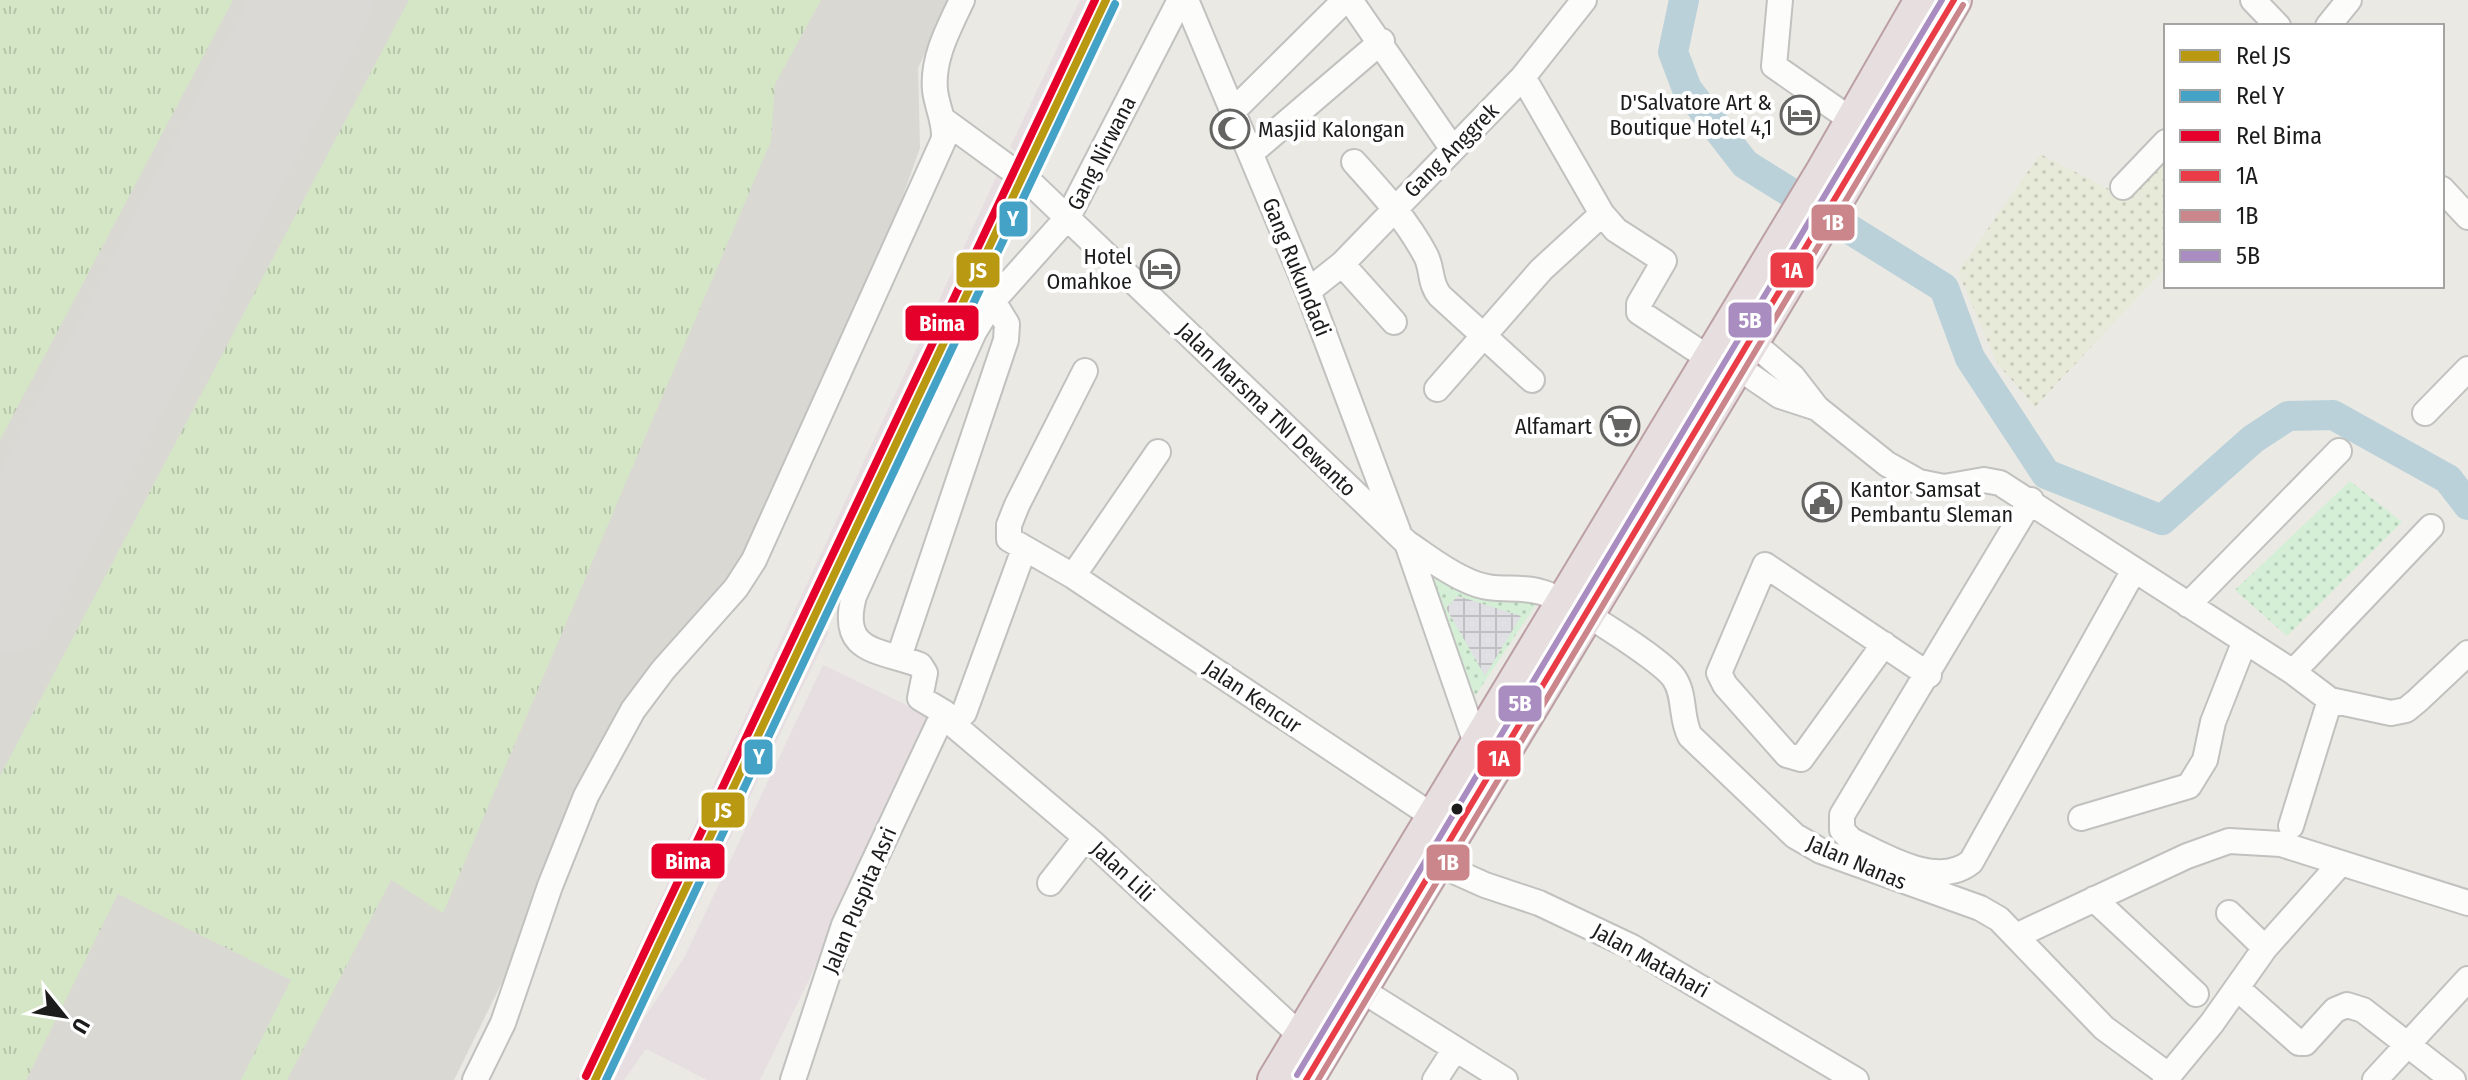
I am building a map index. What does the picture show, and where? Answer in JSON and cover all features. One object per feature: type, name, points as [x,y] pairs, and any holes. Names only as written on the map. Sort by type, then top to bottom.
[{"type":"highway","points":[[1835,178],[1853,121],[1922,0]]},
{"type":"highway","points":[[1306,1080],[1436,863],[1488,752],[1573,609],[1732,356],[1835,178],[1954,0]]},
{"type":"highway","points":[[1275,1080],[1434,817],[1488,752]]},
{"type":"street","points":[[475,1080],[507,1013],[550,886],[586,796],[633,710],[736,588],[766,537],[938,154],[945,121],[935,94],[934,77],[940,51],[962,0]]},
{"type":"street","name":"Gang Rukundadi","points":[[1183,0],[1234,110],[1308,291],[1403,540]]},
{"type":"street","name":"Gang Nirwana","points":[[950,719],[920,698],[923,668],[864,646],[855,639],[849,631],[854,596],[942,397],[993,301],[1068,217],[1183,0]]},
{"type":"street","points":[[1234,110],[1348,0],[1382,41],[1452,148]]},
{"type":"street","name":"Gang Anggrek","points":[[1308,291],[1342,264],[1523,77],[1584,0]]},
{"type":"street","points":[[1780,0],[1774,66],[1853,121]]},
{"type":"street","points":[[2253,0],[2276,24]]},
{"type":"street","points":[[2330,24],[2349,0]]},
{"type":"street","points":[[1251,153],[1382,41]]},
{"type":"street","points":[[1523,77],[1602,214],[1616,230],[1664,261],[1639,304],[1639,312],[1732,356],[1793,377],[1817,408],[1887,464],[1919,482],[1944,487],[1984,480],[2000,483],[2031,500],[2244,643],[2293,672],[2330,700],[2391,713],[2406,710],[2468,653]]},
{"type":"street","name":"Jalan Marsma TNI Dewanto","points":[[945,121],[1014,168],[1068,217],[1403,540],[1488,752]]},
{"type":"street","points":[[2123,187],[2164,144]]},
{"type":"street","points":[[1354,162],[1395,206],[1430,264],[1433,287],[1482,338],[1532,380]]},
{"type":"street","points":[[1437,389],[1541,270],[1602,214]]},
{"type":"street","points":[[1342,264],[1394,322]]},
{"type":"street","points":[[899,657],[1006,340],[1007,324],[993,301]]},
{"type":"street","points":[[2425,413],[2468,369]]},
{"type":"street","points":[[1024,549],[1009,539],[1009,525],[1085,371]]},
{"type":"street","points":[[2188,605],[2339,451]]},
{"type":"street","points":[[1073,576],[1158,452]]},
{"type":"street","points":[[2031,500],[1929,675],[1842,815],[1842,830],[1851,840],[1923,870],[1951,873],[1971,862],[2134,570]]},
{"type":"street","points":[[2293,672],[2431,527]]},
{"type":"street","name":"Jalan Nanas","points":[[1403,540],[1464,580],[1495,591],[1536,590],[1659,661],[1675,679],[1683,697],[1683,723],[1690,736],[1795,836],[1835,856],[1980,908],[2016,936],[2104,1028],[2166,1077]]},
{"type":"street","name":"Jalan Kencur","points":[[1024,549],[1073,576],[1434,817]]},
{"type":"street","name":"Jalan Puspita Asri","points":[[793,1080],[844,925],[950,719],[1024,549]]},
{"type":"street","points":[[1884,644],[1801,759],[1787,755],[1725,685],[1719,673],[1721,660],[1765,565],[1884,644],[1929,675]]},
{"type":"street","points":[[2081,818],[2189,786],[2205,760],[2213,722],[2244,643]]},
{"type":"street","points":[[2291,826],[2330,700]]},
{"type":"street","name":"Jalan Lili","points":[[950,719],[1086,837],[1301,1036]]},
{"type":"street","points":[[1050,883],[1086,837]]},
{"type":"street","points":[[2016,936],[2206,848],[2229,841],[2281,844],[2468,903]]},
{"type":"street","name":"Jalan Matahari","points":[[1436,863],[1612,936],[1856,1080]]},
{"type":"street","points":[[2166,1077],[2265,948],[2340,864]]},
{"type":"street","points":[[2094,899],[2196,994]]},
{"type":"street","points":[[2229,913],[2265,948]]},
{"type":"street","points":[[2375,1080],[2466,986]]},
{"type":"street","points":[[2237,988],[2299,1043],[2305,1043],[2335,1010],[2347,1005],[2363,1010],[2453,1080]]},
{"type":"street","points":[[1360,989],[1505,1080]]},
{"type":"street","points":[[1435,1080],[1455,1049]]},
{"type":"shaded area","points":[[0,0],[950,0],[918,68],[920,148],[888,237],[737,569],[618,715],[533,919],[454,1080],[0,1080]]},
{"type":"shaded area","points":[[1080,0],[1114,0],[1035,169],[1010,147]]},
{"type":"shaded area","points":[[1000,169],[1025,188],[817,625],[829,632],[641,1023],[684,958],[823,665],[936,719],[760,1080],[707,1080],[646,1049],[624,1080],[576,1080]]},
{"type":"shaded area","points":[[1458,596],[1521,616],[1485,676],[1446,608]]},
{"type":"green space","points":[[0,0],[233,0],[0,440]]},
{"type":"green space","points":[[409,0],[821,0],[775,84],[771,141],[443,913],[391,880],[287,1080],[241,1080],[291,980],[118,894],[26,1080],[0,1080],[0,776]]},
{"type":"green space","points":[[2164,152],[2164,269],[2035,407],[1997,363],[1958,272],[2040,154],[2121,195]]},
{"type":"green space","points":[[2350,481],[2402,522],[2287,636],[2235,590]]},
{"type":"green space","points":[[1424,568],[1498,599],[1537,603],[1475,696]]},
{"type":"waterway","points":[[1684,0],[1673,52],[1687,89],[1745,164],[1944,288],[1970,358],[2046,474],[2162,520],[2253,439],[2288,416],[2333,415],[2448,479],[2468,505]]},
{"type":"runway","points":[[0,596],[314,0]]},
{"type":"rail line","name":"Bima","points":[[586,1076],[1095,0]]},
{"type":"rail line","name":"JS","points":[[595,1080],[1106,0]]},
{"type":"rail line","name":"Y","points":[[606,1080],[1115,4]]},
{"type":"transit line","name":"5B","points":[[1297,1075],[1942,0]]},
{"type":"transit line","name":"1A","points":[[1306,1080],[1954,0]]},
{"type":"transit line","name":"1B","points":[[1318,1080],[1963,5]]},
{"type":"place","name":"D'Salvatore Art & Boutique Hotel 4,1","points":[[1800,115]]},
{"type":"place","name":"Masjid Kalongan","points":[[1230,129]]},
{"type":"place","name":"Hotel Omahkoe","points":[[1160,269]]},
{"type":"place","name":"Alfamart","points":[[1620,426]]},
{"type":"place","name":"Kantor Samsat Pembantu Sleman","points":[[1822,502]]}]
